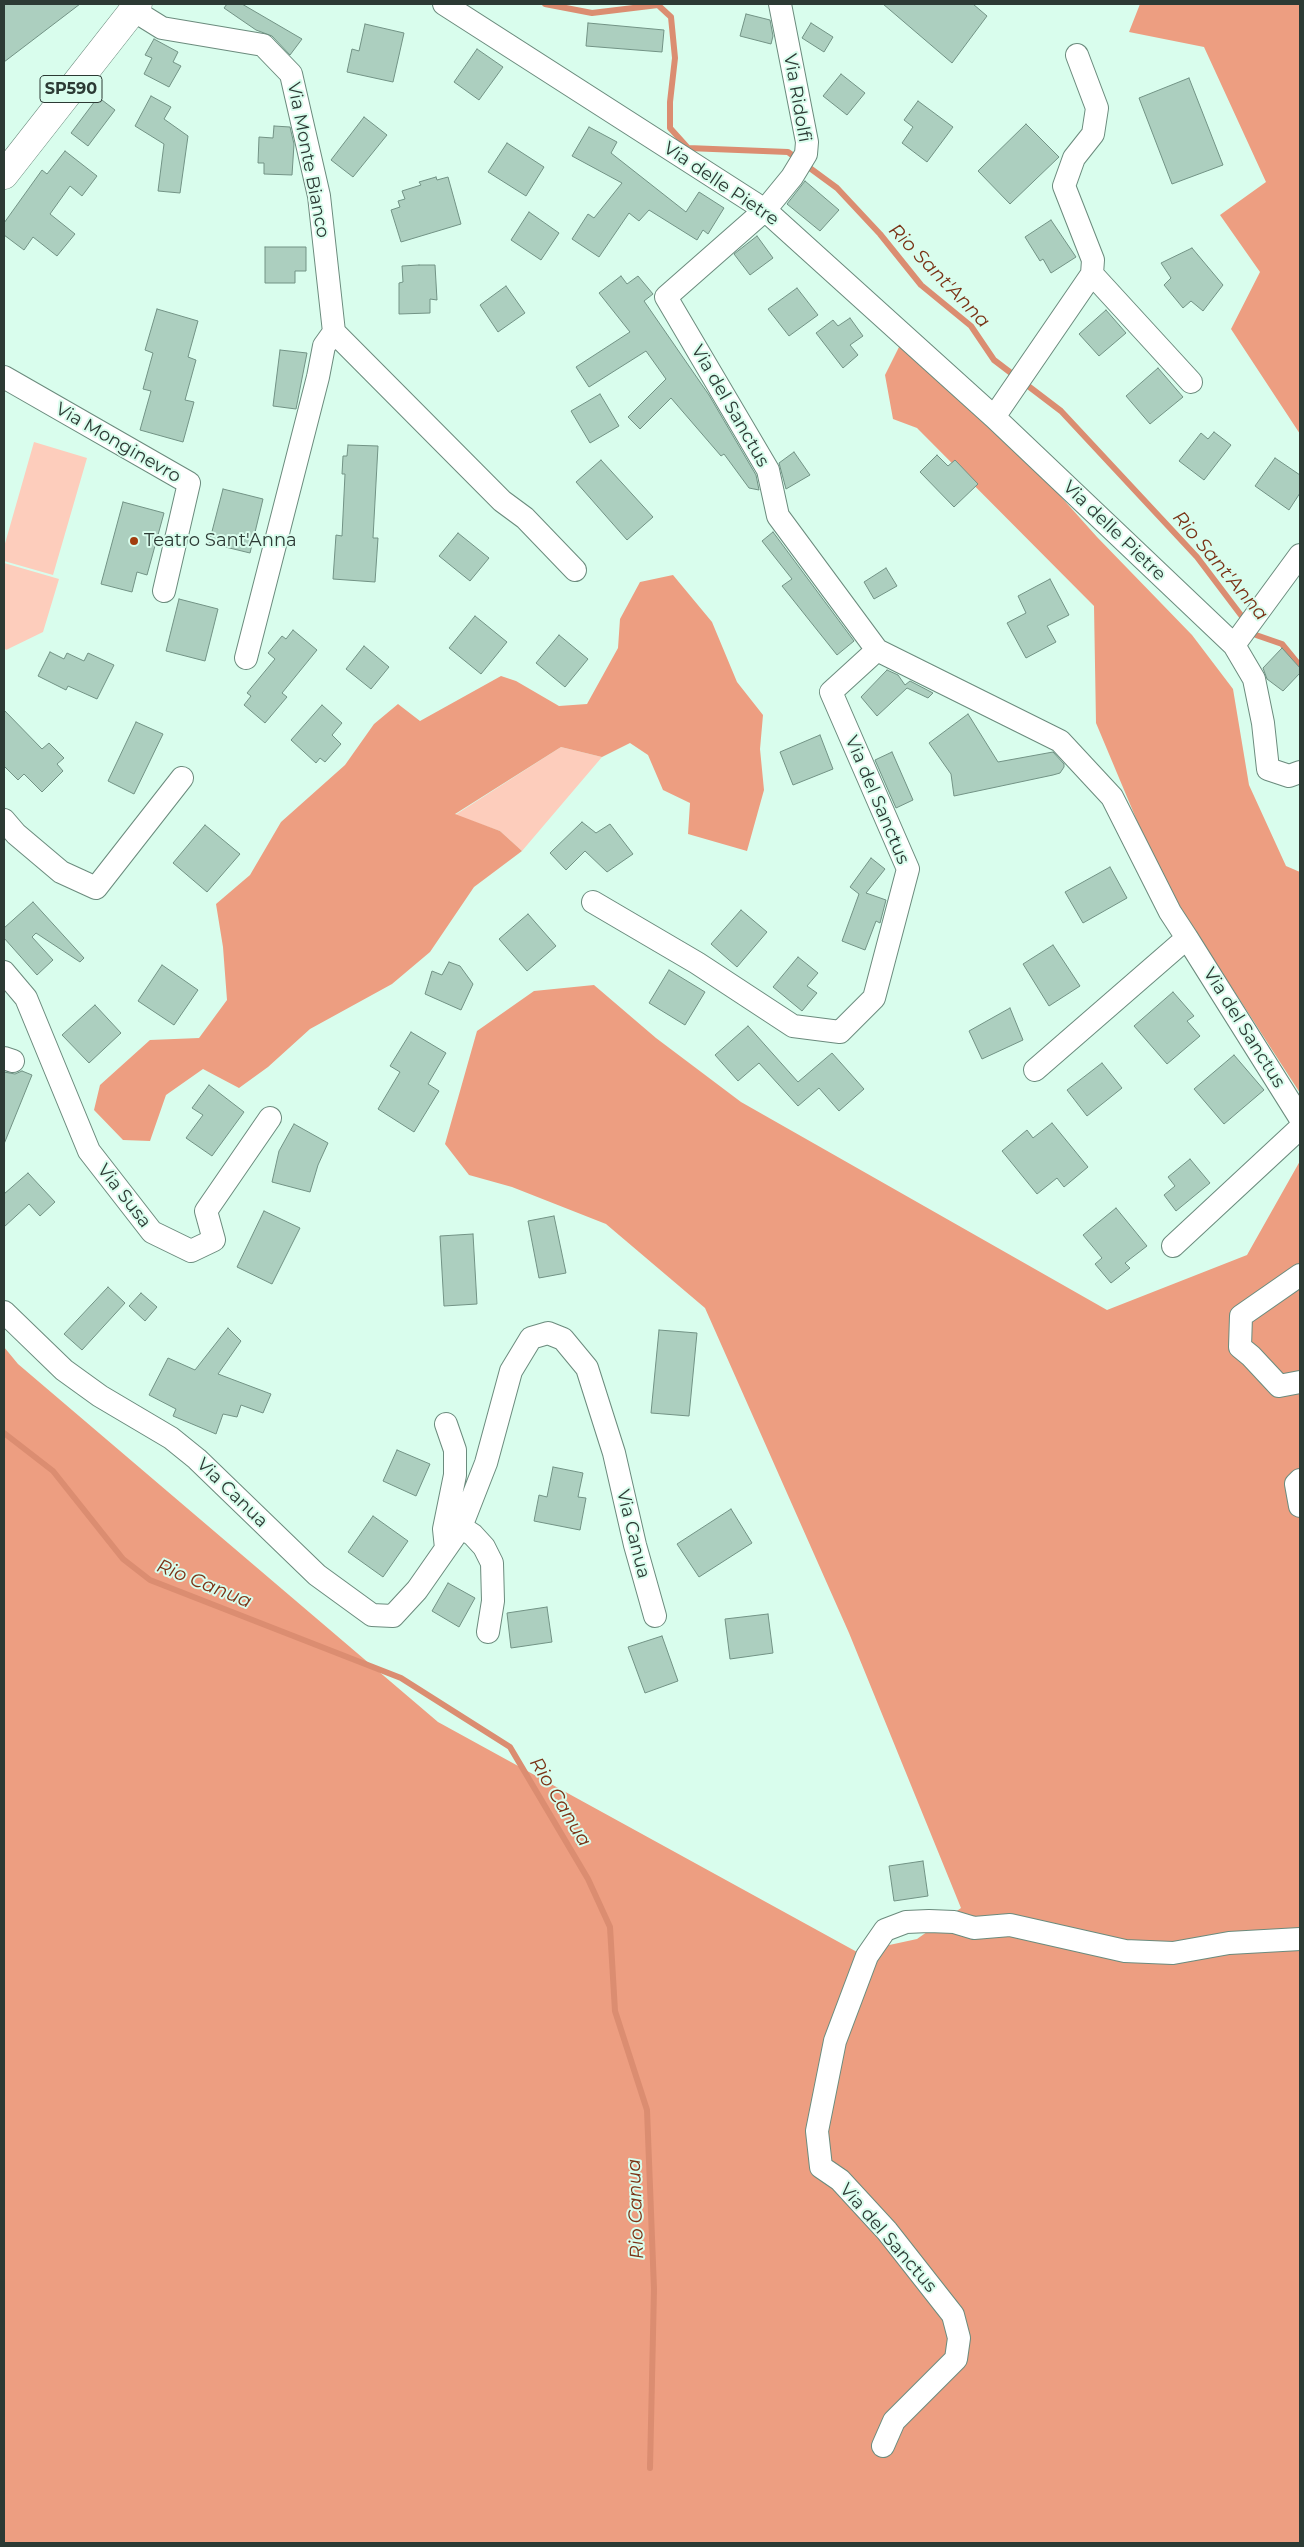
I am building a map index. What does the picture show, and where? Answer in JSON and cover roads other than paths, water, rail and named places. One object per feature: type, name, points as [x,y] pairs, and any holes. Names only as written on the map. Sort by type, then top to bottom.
[{"type":"main road","name":"SP590","points":[[4,175],[136,7]]},
{"type":"street","name":"Via delle Pietre","points":[[444,4],[765,210],[999,412],[1236,642],[1254,679],[1263,723],[1268,769],[1289,776],[1300,772]]},
{"type":"street","name":"Via Ridolfi","points":[[765,210],[792,177],[806,154],[807,142],[780,4]]},
{"type":"street","name":"Via Monte Bianco","points":[[136,7],[162,28],[263,45],[291,74],[319,196],[334,332]]},
{"type":"street","points":[[999,412],[1092,274],[1093,260],[1064,186],[1074,158],[1094,134],[1096,108],[1076,55]]},
{"type":"street","name":"Via del Sanctus","points":[[765,210],[666,297],[768,470],[778,516],[877,650],[1060,741],[1112,797],[1170,912],[1300,1118]]},
{"type":"street","points":[[1092,274],[1192,382]]},
{"type":"street","points":[[246,658],[318,377],[324,346],[334,332],[502,501],[524,518],[575,570]]},
{"type":"street","name":"Via Monginevro","points":[[4,377],[188,483],[164,591]]},
{"type":"street","points":[[1236,642],[1300,555]]},
{"type":"street","name":"Via del Sanctus","points":[[593,902],[698,963],[793,1026],[840,1032],[874,998],[908,870],[831,692],[877,650]]},
{"type":"street","points":[[4,820],[16,834],[61,872],[96,888],[182,778]]},
{"type":"street","points":[[1035,1070],[1187,938]]},
{"type":"street","name":"Via Susa","points":[[4,972],[26,998],[89,1151],[152,1232],[190,1251],[214,1240],[206,1211],[270,1118]]},
{"type":"street","points":[[1173,1246],[1300,1128]]},
{"type":"street","points":[[1300,1275],[1241,1316],[1240,1347],[1279,1386],[1300,1382]]},
{"type":"street","name":"Via Canua","points":[[4,1312],[64,1370],[100,1396],[171,1438],[197,1459],[317,1575],[372,1615],[393,1616],[417,1590],[462,1526],[486,1463],[511,1371],[531,1338],[548,1333],[563,1339],[587,1368],[614,1453],[635,1545],[656,1616]]},
{"type":"street","points":[[446,1424],[455,1450],[455,1475],[444,1529],[446,1548]]},
{"type":"street","points":[[1300,1480],[1296,1484],[1300,1506]]},
{"type":"street","points":[[462,1526],[484,1547],[492,1563],[493,1601],[488,1632]]},
{"type":"street","name":"Via del Sanctus","points":[[883,2446],[894,2420],[956,2359],[959,2338],[953,2315],[887,2231],[840,2180],[821,2167],[817,2131],[835,2040],[867,1956],[885,1930],[906,1922],[929,1921],[954,1922],[974,1928],[1010,1925],[1125,1951],[1173,1953],[1229,1943],[1300,1939]]},
{"type":"waterway","name":"Rio Sant'Anna","points":[[545,4],[592,13],[658,5],[671,17],[675,58],[670,102],[670,128],[688,148],[788,152],[837,188],[880,234],[921,285],[971,326],[994,360],[1061,411],[1197,557],[1256,635],[1282,644],[1300,666]]},
{"type":"waterway","name":"Rio Canua","points":[[4,1433],[53,1471],[123,1559],[150,1580],[401,1678],[510,1747],[588,1879],[610,1927],[615,2011],[647,2110],[654,2289],[650,2468]]},
{"type":"place","name":"Teatro Sant'Anna","points":[[134,541]]}]
